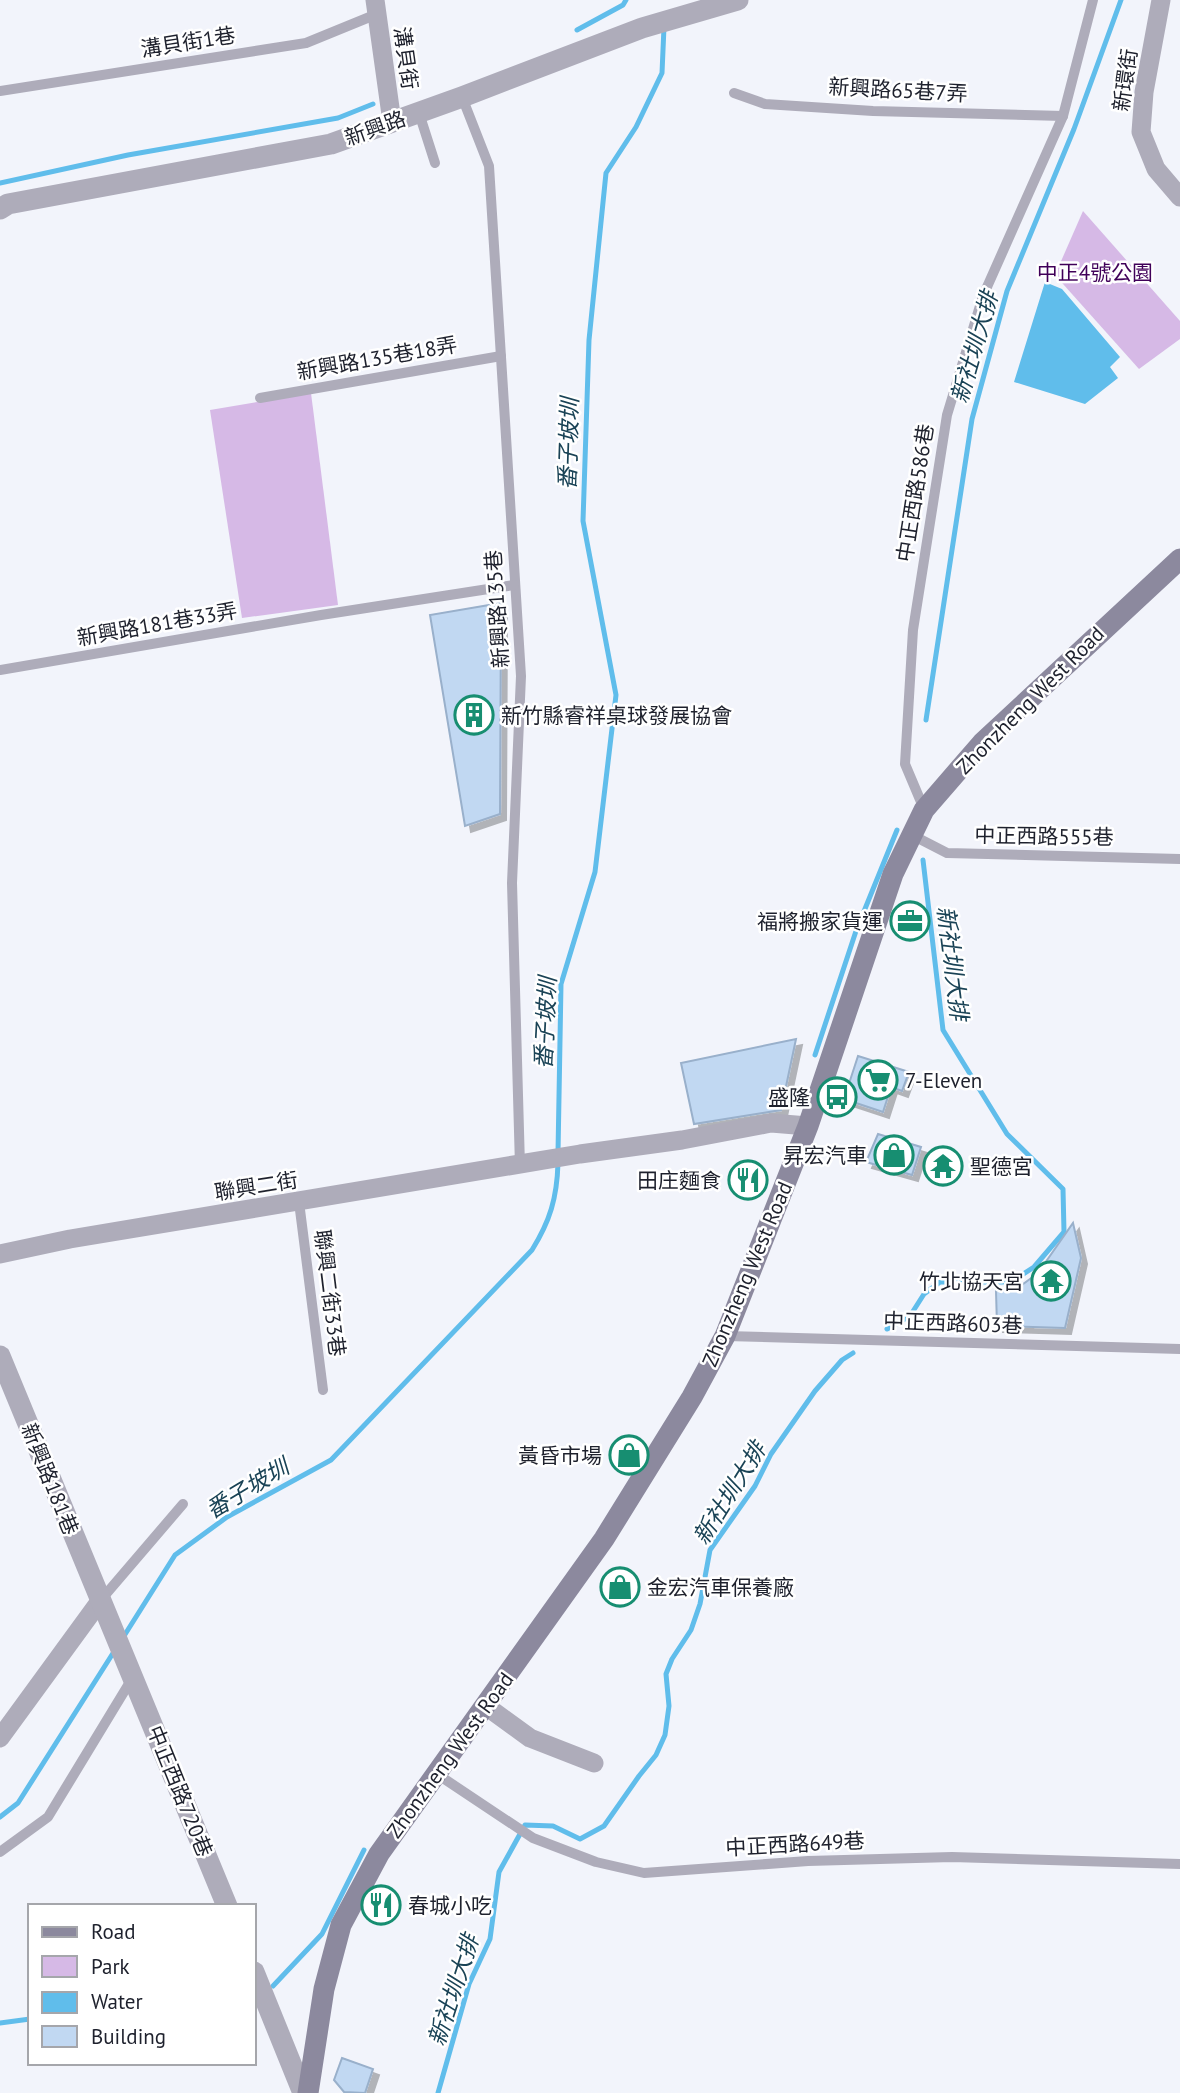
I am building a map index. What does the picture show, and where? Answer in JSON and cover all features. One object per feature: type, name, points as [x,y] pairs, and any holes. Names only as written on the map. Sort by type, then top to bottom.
[{"type":"main road","name":"Zhonzheng West Road","points":[[306,2093],[324,1989],[341,1925],[379,1854],[604,1539],[692,1397],[725,1336],[808,1126],[879,912],[911,834],[924,810],[982,743],[1180,559]]},
{"type":"street","name":"新興路","points":[[0,209],[8,204],[331,144],[642,28],[738,0]]},
{"type":"street","name":"新環街","points":[[1161,0],[1144,92],[1141,132],[1156,169],[1180,197]]},
{"type":"street","name":"溝貝街","points":[[376,7],[392,122]]},
{"type":"street","name":"聯興二街","points":[[0,1254],[771,1123],[808,1126]]},
{"type":"street","name":"新興路181巷","points":[[0,1356],[133,1677]]},
{"type":"street","points":[[0,1738],[100,1601]]},
{"type":"street","name":"中正西路720巷","points":[[133,1677],[226,1904]]},
{"type":"street","points":[[485,1706],[530,1738],[594,1763]]},
{"type":"street","points":[[256,1977],[306,2093]]},
{"type":"lane","name":"中正西路586巷","points":[[924,810],[905,764],[905,751],[913,630],[947,415],[983,296],[1063,116],[1093,0]]},
{"type":"lane","name":"溝貝街1巷","points":[[0,91],[306,43],[376,7]]},
{"type":"lane","name":"新興路65巷7弄","points":[[734,93],[765,104],[1063,116]]},
{"type":"lane","name":"新興路135巷","points":[[462,97],[489,166],[521,676],[512,883],[520,1166]]},
{"type":"lane","points":[[419,113],[435,163]]},
{"type":"lane","name":"新興路135巷18弄","points":[[260,398],[501,356]]},
{"type":"lane","name":"新興路181巷33弄","points":[[0,670],[514,585]]},
{"type":"lane","name":"中正西路555巷","points":[[911,834],[947,853],[1180,859]]},
{"type":"lane","name":"聯興二街33巷","points":[[299,1202],[323,1390]]},
{"type":"lane","name":"中正西路603巷","points":[[725,1336],[1180,1349]]},
{"type":"lane","points":[[100,1601],[183,1504]]},
{"type":"lane","points":[[0,1852],[48,1817],[133,1677]]},
{"type":"lane","name":"中正西路649巷","points":[[437,1774],[533,1838],[596,1862],[644,1872],[808,1861],[952,1857],[1180,1864]]},
{"type":"green space","name":"中正4號公園","points":[[1083,211],[1180,321],[1180,339],[1139,369],[1055,275]]},
{"type":"green space","points":[[311,393],[338,605],[242,618],[210,410]]},
{"type":"water","points":[[1045,282],[1062,289],[1120,357],[1110,367],[1118,378],[1085,404],[1014,382]]},
{"type":"building","name":"新竹縣睿祥桌球發展協會","points":[[501,603],[500,814],[465,826],[430,615]]},
{"type":"building","points":[[796,1039],[781,1110],[694,1124],[681,1063]]},
{"type":"building","name":"7-Eleven","points":[[858,1056],[909,1072],[902,1091],[891,1087],[883,1112],[844,1099]]},
{"type":"building","name":"昇宏汽車","points":[[878,1134],[921,1147],[912,1175],[866,1162]]},
{"type":"building","name":"竹北協天宮","points":[[1073,1223],[1081,1258],[1065,1328],[997,1326],[996,1291],[1015,1290],[1038,1273]]},
{"type":"building","points":[[342,2058],[373,2069],[365,2093],[344,2092],[334,2080]]},
{"type":"waterway","points":[[577,30],[623,5],[626,0]]},
{"type":"waterway","name":"新社圳大排","points":[[926,720],[972,419],[1007,291],[1074,129],[1121,0]]},
{"type":"waterway","name":"番子坡圳","points":[[558,1153],[561,984],[595,872],[616,695],[583,521],[589,340],[606,173],[636,127],[662,73],[664,27]]},
{"type":"waterway","points":[[0,183],[128,155],[338,118],[373,104]]},
{"type":"waterway","points":[[815,1055],[856,931],[897,830]]},
{"type":"waterway","name":"新社圳大排","points":[[887,1329],[910,1316],[924,1294],[940,1282],[1011,1282],[1034,1267],[1064,1232],[1063,1189],[1007,1134],[943,1030],[923,860]]},
{"type":"waterway","name":"番子坡圳","points":[[124,1636],[175,1555],[227,1517],[331,1460],[532,1250],[551,1209],[558,1163]]},
{"type":"waterway","name":"新社圳大排","points":[[438,2093],[469,1984],[490,1939],[499,1872],[525,1825],[553,1826],[580,1839],[604,1826],[656,1755],[665,1735],[669,1706],[666,1674],[672,1659],[691,1630],[700,1604],[710,1550],[755,1486],[771,1454],[815,1391],[842,1360],[853,1353]]},
{"type":"waterway","name":"番子坡圳","points":[[0,1817],[18,1803],[115,1650]]},
{"type":"waterway","points":[[273,1986],[322,1934],[364,1850]]},
{"type":"waterway","points":[[0,2023],[28,2019]]},
{"type":"place","name":"新竹縣睿祥桌球發展協會","points":[[474,715]]},
{"type":"place","name":"福將搬家貨運","points":[[910,921]]},
{"type":"place","name":"7-Eleven","points":[[878,1080]]},
{"type":"place","name":"盛隆","points":[[837,1097]]},
{"type":"place","name":"昇宏汽車","points":[[894,1155]]},
{"type":"place","name":"聖德宮","points":[[943,1166]]},
{"type":"place","name":"田庄麵食","points":[[748,1180]]},
{"type":"place","name":"竹北協天宮","points":[[1051,1281]]},
{"type":"place","name":"黃昏市場","points":[[629,1455]]},
{"type":"place","name":"金宏汽車保養廠","points":[[620,1587]]},
{"type":"place","name":"春城小吃","points":[[381,1905]]}]
